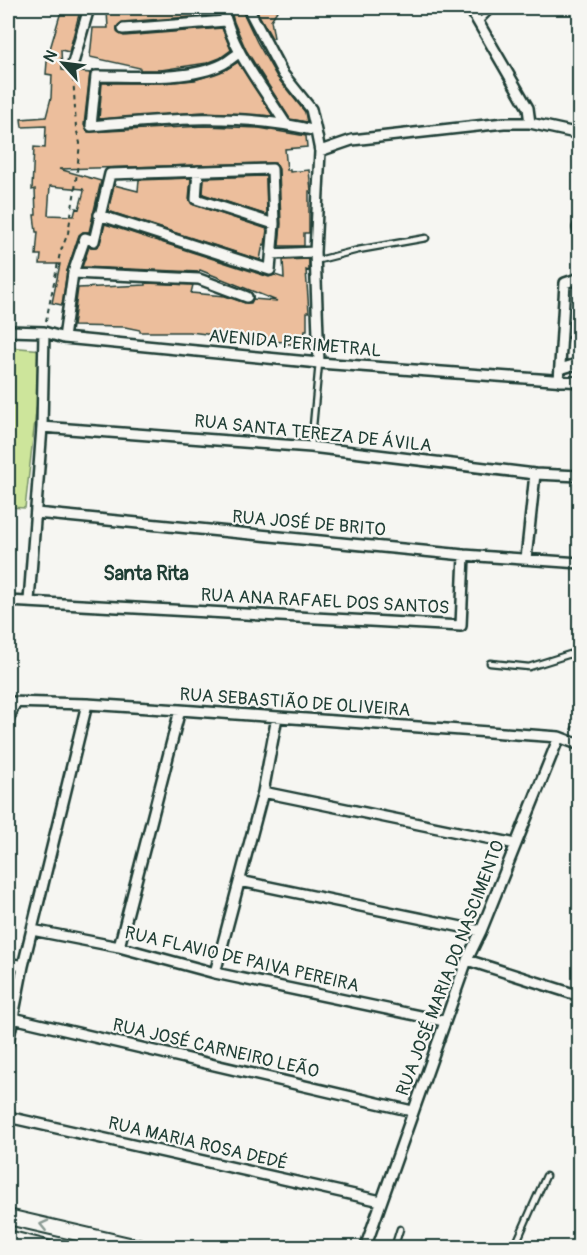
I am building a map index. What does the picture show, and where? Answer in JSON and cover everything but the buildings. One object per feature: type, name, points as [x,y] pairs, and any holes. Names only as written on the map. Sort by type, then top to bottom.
[{"type":"street","points":[[73,63],[89,8]]},
{"type":"street","points":[[223,8],[239,53],[285,123]]},
{"type":"street","points":[[248,8],[283,74],[311,108],[316,131],[320,151],[315,257],[319,363]]},
{"type":"street","points":[[470,8],[528,108],[530,123]]},
{"type":"street","points":[[123,29],[226,21]]},
{"type":"street","points":[[239,53],[223,64],[200,71],[173,75],[96,76],[91,126],[164,119],[223,118],[285,123],[316,131]]},
{"type":"street","points":[[320,151],[352,140],[504,123],[530,123],[579,134]]},
{"type":"street","points":[[64,338],[73,273],[85,238],[94,241],[99,214],[110,174],[272,169],[274,224],[270,270],[99,214]]},
{"type":"street","points":[[198,171],[196,199],[274,224]]},
{"type":"street","points":[[579,222],[579,235]]},
{"type":"street","points":[[272,254],[315,257]]},
{"type":"street","points":[[73,273],[199,279],[247,297]]},
{"type":"street","points":[[559,381],[565,283],[579,278]]},
{"type":"street","name":"AVENIDA PERIMETRAL","points":[[8,331],[44,332],[64,338],[319,363],[579,382]]},
{"type":"street","points":[[30,602],[42,427],[44,332]]},
{"type":"street","points":[[560,369],[579,363]]},
{"type":"street","name":"RUA SANTA TEREZA DE ÁVILA","points":[[42,427],[311,447],[535,474],[579,476]]},
{"type":"street","points":[[526,559],[535,474]]},
{"type":"street","name":"RUA JOSÉ DE BRITO","points":[[36,513],[464,555],[579,563]]},
{"type":"street","name":"RUA ANA RAFAEL DOS SANTOS","points":[[8,601],[461,626],[464,555]]},
{"type":"street","points":[[8,721],[11,703]]},
{"type":"street","name":"RUA SEBASTIÃO DE OLIVEIRA","points":[[11,703],[87,704],[559,737],[579,745]]},
{"type":"street","points":[[8,1043],[23,966],[87,704]]},
{"type":"street","points":[[119,947],[180,710]]},
{"type":"street","points":[[215,973],[263,792],[277,717]]},
{"type":"street","name":"RUA JOSÉ MARIA DO NASCIMENTO","points":[[365,1248],[467,960],[481,931],[559,737]]},
{"type":"street","points":[[263,792],[516,844]]},
{"type":"street","points":[[240,881],[481,931]]},
{"type":"street","name":"RUA FLAVIO DE PAIVA PEREIRA","points":[[32,930],[119,947],[215,973],[444,1022]]},
{"type":"street","points":[[467,960],[579,996]]},
{"type":"street","points":[[8,963],[23,966]]},
{"type":"street","name":"RUA JOSÉ CARNEIRO LEÃO","points":[[13,1018],[412,1111]]},
{"type":"street","name":"RUA MARIA ROSA DEDÉ","points":[[8,1117],[381,1201]]},
{"type":"street","points":[[8,1217],[142,1248]]},
{"type":"street","points":[[8,1238],[40,1247]]},
{"type":"lane","points":[[478,22],[493,8]]},
{"type":"lane","points":[[315,257],[426,238]]},
{"type":"lane","points":[[311,447],[319,363]]},
{"type":"lane","points":[[490,663],[529,667],[579,651]]},
{"type":"lane","points":[[514,1248],[546,1176]]},
{"type":"lane","points":[[394,1248],[400,1229]]},
{"type":"path","points":[[44,332],[60,254],[68,233],[75,190],[80,143],[76,128],[73,63]]},
{"type":"path","points":[[559,737],[571,730],[579,711]]},
{"type":"green space","points":[[8,347],[43,350],[25,508],[8,507]]},
{"type":"district","name":"Santa Rita","points":[[146,573]]}]
